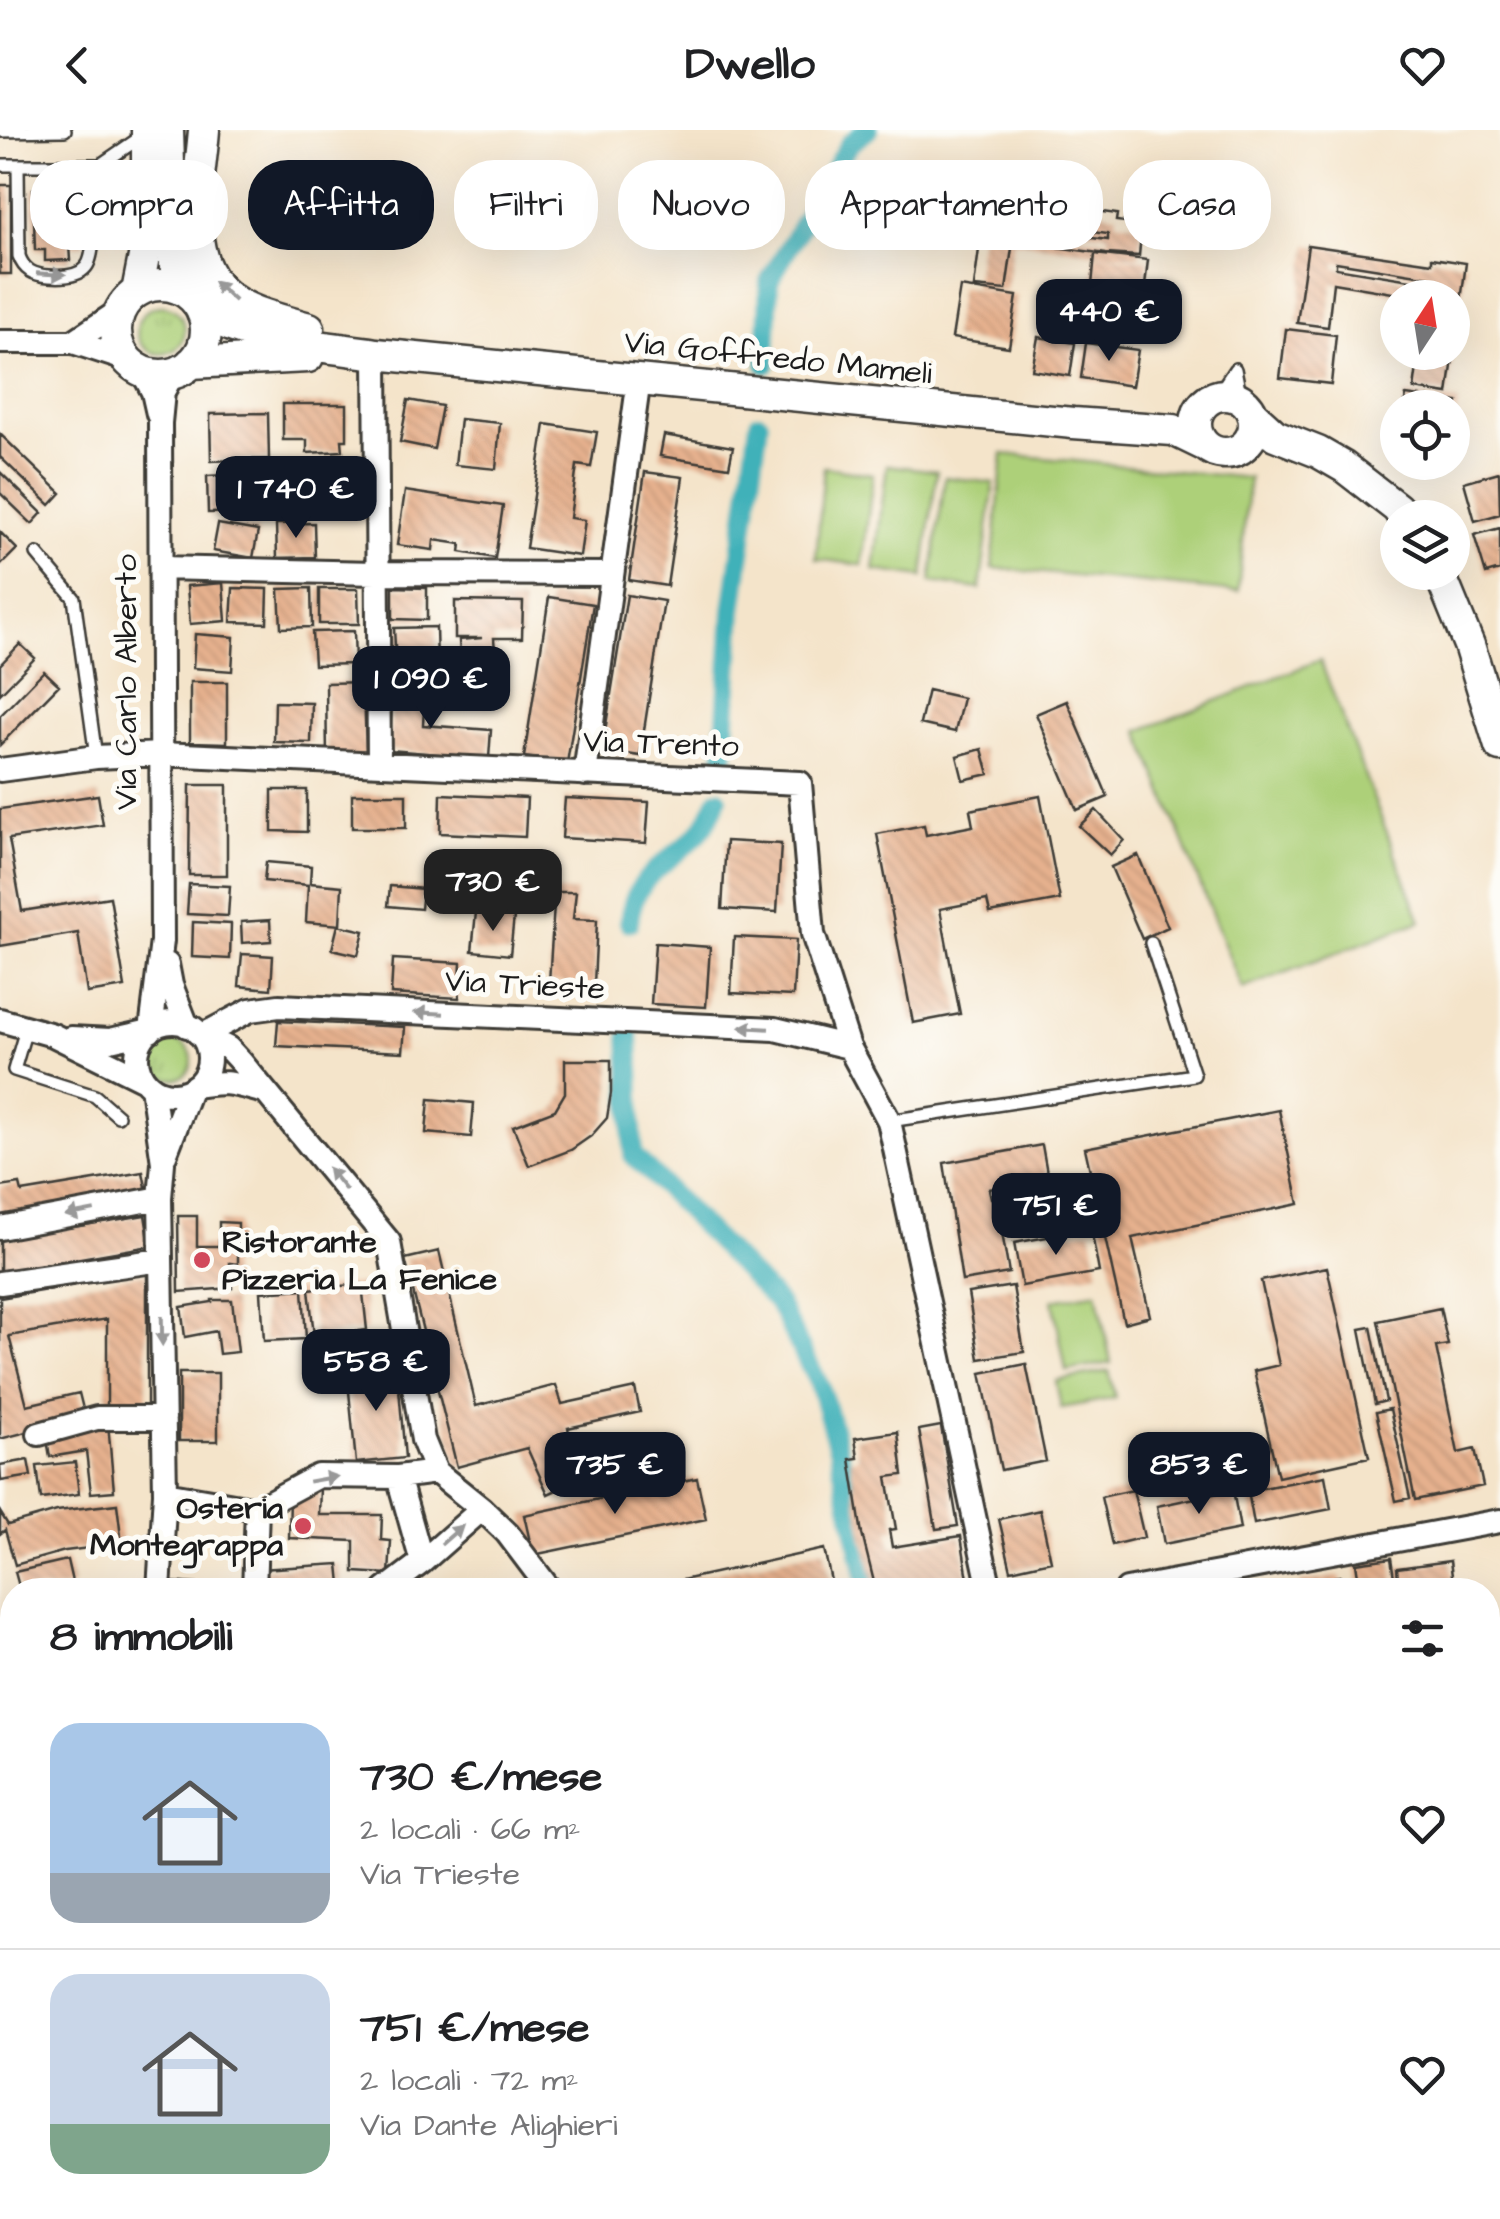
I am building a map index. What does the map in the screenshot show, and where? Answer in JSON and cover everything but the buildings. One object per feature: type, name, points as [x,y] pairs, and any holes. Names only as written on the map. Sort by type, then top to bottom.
[{"type":"street","points":[[144,130],[146,160]]},
{"type":"street","points":[[0,342],[73,342],[159,367],[200,352],[206,326],[174,261],[168,130]]},
{"type":"street","points":[[204,130],[197,201],[198,242],[210,278],[234,301],[274,318],[448,361]]},
{"type":"street","points":[[145,250],[129,301],[116,322],[116,336],[120,349],[159,367]]},
{"type":"street","points":[[73,342],[144,288],[178,288],[194,302]]},
{"type":"street","name":"Via Goffredo Mameli","points":[[194,302],[239,330],[264,338],[376,354],[1173,430],[1223,453],[1241,448],[1237,411]]},
{"type":"street","points":[[376,354],[379,763]]},
{"type":"street","name":"Via Goffredo Mameli","points":[[159,367],[376,354]]},
{"type":"street","name":"Via Carlo Alberto","points":[[159,367],[152,392],[160,423],[162,940],[150,1030],[138,1048],[137,1057],[148,1084],[163,1164],[160,1198],[165,1494],[160,1578]]},
{"type":"street","points":[[586,774],[639,379]]},
{"type":"street","points":[[1206,446],[1196,430],[1237,411]]},
{"type":"street","points":[[1173,430],[1237,411],[1344,466],[1388,500]]},
{"type":"street","points":[[161,568],[611,574]]},
{"type":"street","points":[[1446,590],[1469,645],[1500,746]]},
{"type":"street","name":"Via Trento","points":[[0,770],[96,757],[160,754],[800,783],[813,934],[849,1048]]},
{"type":"street","name":"Via Carlo Alberto","points":[[162,940],[172,985],[204,1040],[208,1063],[205,1074],[193,1088],[163,1164]]},
{"type":"street","name":"Via Trieste","points":[[196,1031],[250,1010],[279,1006],[775,1029],[849,1048]]},
{"type":"street","points":[[0,1020],[52,1035],[110,1040],[169,1023],[196,1031],[228,1048],[388,1242],[423,1440],[436,1472],[507,1532],[541,1578]]},
{"type":"street","points":[[52,1035],[163,1093],[177,1094],[222,1082],[265,1092]]},
{"type":"street","points":[[849,1048],[889,1121],[987,1578]]},
{"type":"street","points":[[0,1228],[160,1198]]},
{"type":"street","points":[[0,1283],[161,1260]]},
{"type":"street","points":[[39,1434],[98,1418],[164,1418]]},
{"type":"street","points":[[165,1494],[257,1509],[318,1476],[436,1472]]},
{"type":"street","points":[[398,1476],[422,1562]]},
{"type":"street","points":[[401,1578],[482,1508]]},
{"type":"street","points":[[254,1578],[257,1509]]},
{"type":"street","points":[[1192,1578],[1500,1521]]},
{"type":"lane","points":[[0,131],[65,130]]},
{"type":"lane","points":[[104,160],[138,139],[144,130]]},
{"type":"lane","points":[[18,165],[22,265],[31,273],[75,274],[86,268],[93,250]]},
{"type":"lane","points":[[0,166],[30,165]]},
{"type":"lane","points":[[37,554],[74,598],[96,757]]},
{"type":"lane","points":[[889,1121],[1194,1076],[1151,944]]},
{"type":"lane","points":[[26,1028],[14,1070],[95,1096],[118,1116]]},
{"type":"green space","points":[[161,306],[178,313],[185,330],[178,347],[161,354],[144,347],[137,330],[144,313]]},
{"type":"green space","points":[[1003,454],[1249,478],[1238,592],[992,568]]},
{"type":"green space","points":[[887,465],[937,471],[923,577],[874,570]]},
{"type":"green space","points":[[824,467],[873,474],[862,565],[816,559]]},
{"type":"green space","points":[[945,477],[994,483],[980,589],[931,582]]},
{"type":"green space","points":[[1320,660],[1421,921],[1242,989],[1139,731]]},
{"type":"green space","points":[[173,1041],[186,1047],[192,1060],[186,1073],[173,1079],[160,1073],[154,1060],[160,1047]]},
{"type":"green space","points":[[1097,1292],[1111,1363],[1066,1371],[1053,1300]]},
{"type":"green space","points":[[1109,1371],[1115,1398],[1061,1408],[1056,1381]]},
{"type":"waterway","points":[[766,364],[769,281],[849,144],[868,130]]},
{"type":"waterway","points":[[723,766],[733,611],[759,423]]},
{"type":"waterway","points":[[629,922],[632,904],[647,878],[703,828],[718,799]]},
{"type":"waterway","points":[[629,1035],[633,1155],[777,1302],[820,1386],[839,1452],[865,1578]]},
{"type":"place","name":"Ristorante Pizzeria La Fenice","points":[[202,1260]]},
{"type":"place","name":"Osteria Montegrappa","points":[[303,1526]]}]
